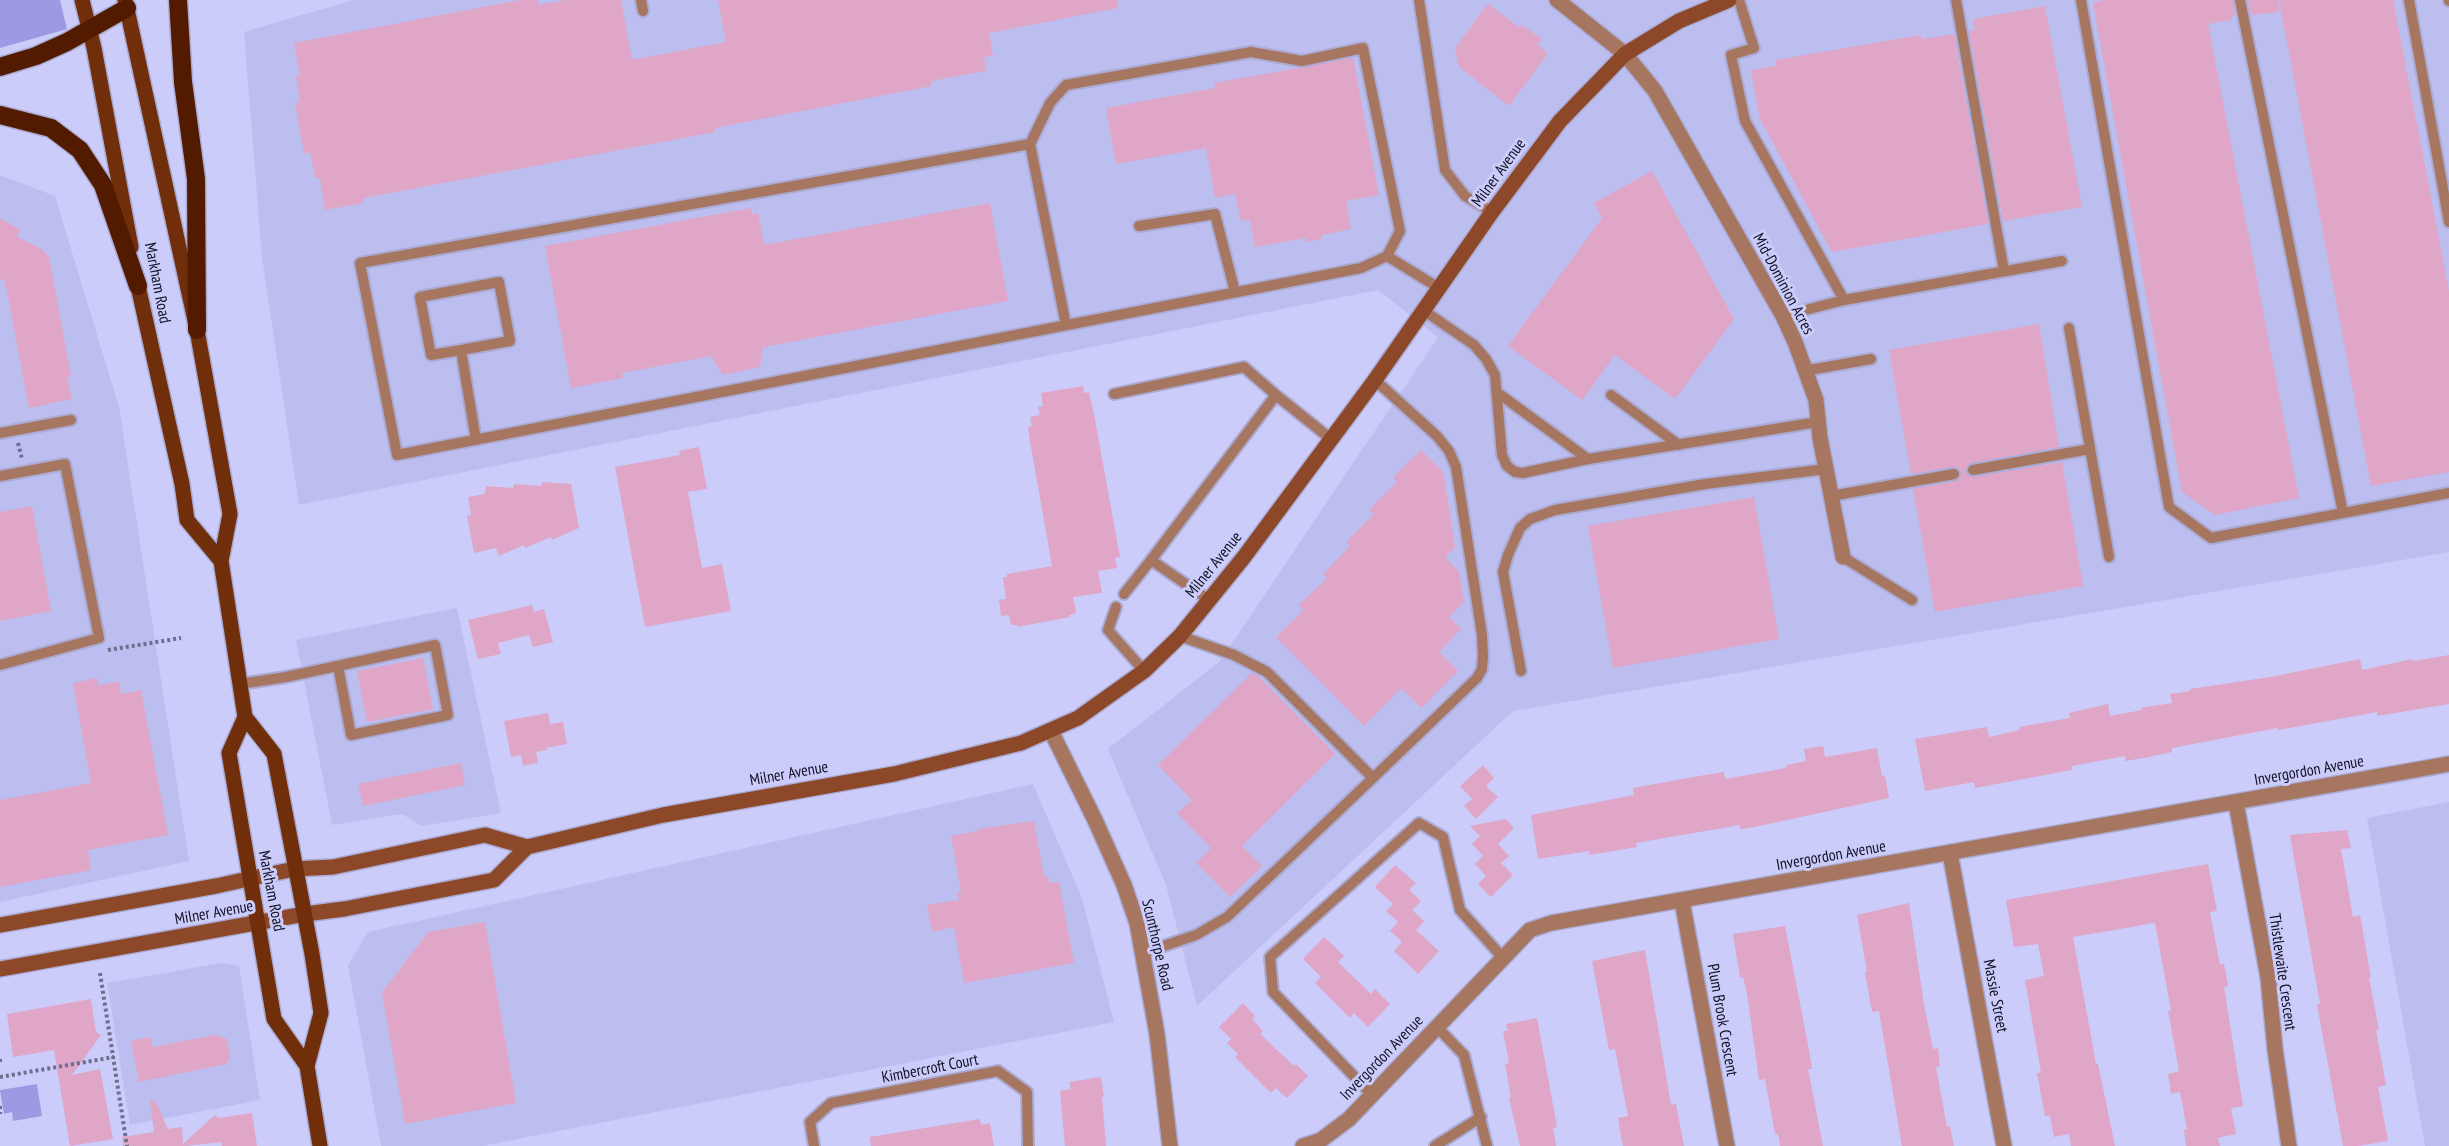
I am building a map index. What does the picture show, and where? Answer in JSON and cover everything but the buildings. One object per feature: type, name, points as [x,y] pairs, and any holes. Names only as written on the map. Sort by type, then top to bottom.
[{"type":"highway","points":[[178,0],[183,82],[196,179],[197,330]]},
{"type":"highway","points":[[0,67],[67,42],[126,4]]},
{"type":"highway","points":[[0,115],[51,128],[80,150],[103,185],[138,286]]},
{"type":"main road","name":"Markham Road","points":[[82,0],[187,520],[221,561]]},
{"type":"main road","name":"Milner Avenue","points":[[0,925],[294,869],[333,867],[485,836],[527,847],[663,815],[894,774],[991,751],[1051,731],[1078,718],[1144,671],[1180,636],[1244,557],[1375,380],[1492,212],[1560,121],[1625,54],[1679,21],[1729,0]]},
{"type":"main road","name":"Markham Road","points":[[126,4],[197,330],[230,514],[221,561],[245,717],[274,754],[294,869],[305,914],[321,1013],[307,1066],[320,1146]]},
{"type":"main road","name":"Markham Road","points":[[245,717],[229,753],[260,924],[274,1019],[307,1066]]},
{"type":"main road","name":"Milner Avenue","points":[[0,969],[344,909],[494,880],[527,847]]},
{"type":"street","name":"Mid-Dominion Acres","points":[[1557,0],[1625,54],[1655,91],[1783,316],[1816,400],[1826,469],[1843,557]]},
{"type":"street","name":"Scunthorpe Road","points":[[1051,731],[1124,885],[1137,924],[1162,1068],[1170,1146]]},
{"type":"street","name":"Invergordon Avenue","points":[[1303,1146],[1321,1140],[1336,1130],[1530,930],[1551,923],[2449,764]]},
{"type":"street","name":"Thistlewaite Crescent","points":[[2236,803],[2268,977],[2275,1049],[2289,1146]]},
{"type":"street","name":"Massie Street","points":[[1950,853],[2004,1146]]},
{"type":"street","name":"Plum Brook Crescent","points":[[1682,901],[1727,1146]]},
{"type":"lane","points":[[1419,0],[1444,170],[1466,196],[1492,212]]},
{"type":"lane","points":[[1739,0],[1754,48],[1731,55],[1744,121],[1844,300]]},
{"type":"lane","points":[[1956,0],[2004,271]]},
{"type":"lane","points":[[2081,0],[2169,507],[2211,538],[2449,493]]},
{"type":"lane","points":[[2240,0],[2343,513]]},
{"type":"lane","points":[[2409,0],[2449,222]]},
{"type":"lane","points":[[1030,144],[360,263],[397,455],[1361,268],[1387,256],[1400,231],[1363,48],[1302,61],[1251,52],[1066,85],[1050,102],[1030,144],[1066,325]]},
{"type":"lane","points":[[1140,226],[1215,214],[1235,292]]},
{"type":"lane","points":[[1387,256],[1439,288]]},
{"type":"lane","points":[[1783,316],[1844,300],[2062,261]]},
{"type":"lane","points":[[499,282],[510,341],[461,350],[431,356],[420,297],[499,282]]},
{"type":"lane","points":[[1423,310],[1474,345],[1486,359],[1495,375],[1502,455],[1507,466],[1515,472],[1523,473],[1588,459],[1818,422]]},
{"type":"lane","points":[[2069,328],[2109,557]]},
{"type":"lane","points":[[461,350],[476,440]]},
{"type":"lane","points":[[1804,371],[1871,359]]},
{"type":"lane","points":[[1114,394],[1244,367],[1331,440]]},
{"type":"lane","points":[[1143,953],[1196,935],[1227,917],[1477,678],[1482,669],[1482,634],[1456,467],[1449,452],[1437,436],[1375,380]]},
{"type":"lane","points":[[1498,393],[1588,459]]},
{"type":"lane","points":[[1125,594],[1276,395]]},
{"type":"lane","points":[[1611,395],[1678,445]]},
{"type":"lane","points":[[0,433],[71,420]]},
{"type":"lane","points":[[1973,470],[2090,449]]},
{"type":"lane","points":[[0,476],[65,464],[99,638],[0,665]]},
{"type":"lane","points":[[1521,671],[1503,572],[1520,528],[1530,519],[1555,510],[1705,484],[1826,469]]},
{"type":"lane","points":[[1832,496],[1954,474]]},
{"type":"lane","points":[[1843,557],[1912,600]]},
{"type":"lane","points":[[1151,560],[1209,600]]},
{"type":"lane","points":[[1116,607],[1108,630],[1144,671]]},
{"type":"lane","points":[[1180,636],[1234,655],[1267,672],[1373,778]]},
{"type":"lane","points":[[240,684],[435,645],[448,715],[351,735],[338,666]]},
{"type":"lane","points":[[1372,1095],[1273,992],[1270,957],[1419,823],[1443,837],[1460,910],[1503,958]]},
{"type":"lane","points":[[1437,1026],[1464,1055],[1487,1146]]},
{"type":"lane","name":"Kimbercroft Court","points":[[814,1146],[810,1122],[831,1103],[998,1071],[1028,1092],[1029,1146]]},
{"type":"lane","points":[[1435,1146],[1481,1117]]},
{"type":"path","points":[[16,430],[24,471]]},
{"type":"path","points":[[105,650],[181,638]]},
{"type":"path","points":[[100,973],[127,1146]]},
{"type":"path","points":[[0,1077],[114,1057]]},
{"type":"path","points":[[0,1106],[0,1114]]},
{"type":"shaded area","points":[[0,0],[60,0],[67,29],[0,48]]},
{"type":"shaded area","points":[[353,0],[2449,0],[2449,552],[1513,711],[1197,1006],[1166,885],[1108,749],[1220,661],[1438,337],[1378,290],[299,505],[262,258],[244,32]]},
{"type":"shaded area","points":[[0,175],[55,196],[119,407],[189,861],[0,902]]},
{"type":"shaded area","points":[[457,608],[501,813],[422,826],[402,814],[332,825],[296,640]]},
{"type":"shaded area","points":[[1033,784],[1082,898],[1114,1022],[482,1146],[381,1146],[348,965],[368,932]]},
{"type":"shaded area","points":[[2449,802],[2449,1146],[2425,1146],[2367,818]]},
{"type":"shaded area","points":[[222,963],[239,966],[260,1100],[130,1125],[107,983]]},
{"type":"shaded area","points":[[37,1084],[42,1116],[13,1121],[12,1112],[4,1114],[0,1090]]}]
